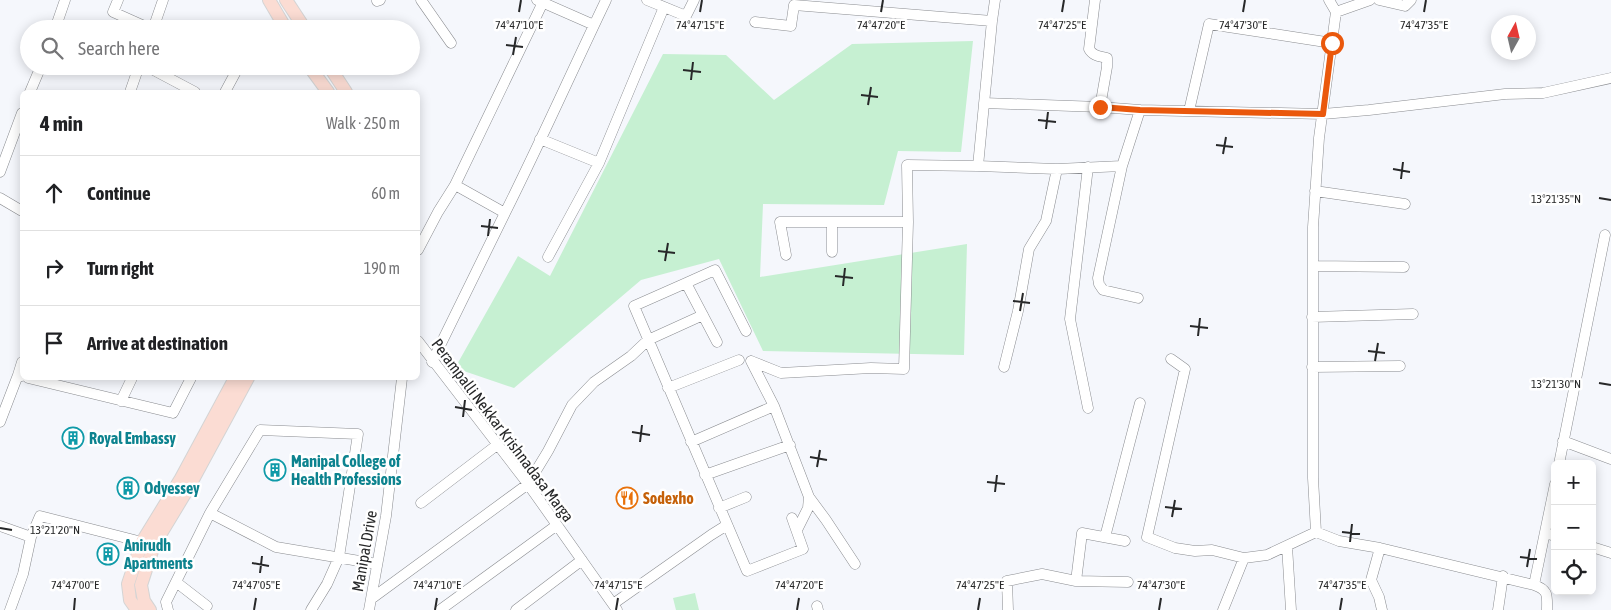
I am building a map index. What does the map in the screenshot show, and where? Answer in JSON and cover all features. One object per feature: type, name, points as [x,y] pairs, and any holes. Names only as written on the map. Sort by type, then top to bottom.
[{"type":"main road","points":[[269,0],[281,20]]},
{"type":"main road","points":[[286,0],[299,20]]},
{"type":"main road","points":[[316,75],[327,90]]},
{"type":"main road","points":[[335,75],[345,90]]},
{"type":"main road","points":[[150,610],[144,601],[141,585],[154,545],[234,380]]},
{"type":"main road","points":[[136,610],[130,600],[128,584],[142,542],[184,484],[247,380]]},
{"type":"street","points":[[58,20],[65,0]]},
{"type":"street","points":[[118,0],[113,12],[131,20]]},
{"type":"street","points":[[155,20],[163,0]]},
{"type":"street","points":[[421,0],[451,43]]},
{"type":"street","points":[[432,362],[606,0]]},
{"type":"street","points":[[647,0],[686,16],[694,0]]},
{"type":"street","points":[[978,166],[994,0]]},
{"type":"street","points":[[1095,0],[1089,49],[1096,56],[1106,58],[1107,67],[1100,107]]},
{"type":"street","points":[[1316,532],[1313,478],[1312,227],[1319,138],[1336,12],[1329,0]]},
{"type":"street","points":[[1336,12],[1370,0]]},
{"type":"street","points":[[1378,0],[1405,6],[1411,0]]},
{"type":"street","points":[[420,246],[438,212],[456,185],[541,1],[594,25]]},
{"type":"street","points":[[755,22],[791,26],[794,5],[992,21]]},
{"type":"street","points":[[548,256],[598,163],[664,7]]},
{"type":"street","points":[[1188,111],[1209,24],[1332,43]]},
{"type":"street","points":[[31,90],[37,75]]},
{"type":"street","points":[[131,90],[136,75]]},
{"type":"street","points":[[163,75],[191,90]]},
{"type":"street","points":[[226,90],[234,75]]},
{"type":"street","points":[[984,103],[1140,110],[1323,114],[1486,96],[1543,93],[1611,78]]},
{"type":"street","points":[[1138,298],[1103,290],[1098,278],[1122,166],[1140,110]]},
{"type":"street","points":[[0,172],[20,118]]},
{"type":"street","points":[[540,140],[598,163]]},
{"type":"street","points":[[855,564],[809,497],[774,406],[751,361],[781,373],[856,369],[904,370],[908,222],[907,166],[1057,169],[1122,166]]},
{"type":"street","points":[[1088,167],[1070,319],[1088,408]]},
{"type":"street","points":[[1004,367],[1018,311],[1029,249],[1046,221],[1057,169]]},
{"type":"street","points":[[456,185],[504,213]]},
{"type":"street","points":[[1315,191],[1405,204]]},
{"type":"street","points":[[0,198],[20,210]]},
{"type":"street","points":[[786,255],[780,222],[908,222]]},
{"type":"street","points":[[832,222],[832,252]]},
{"type":"street","points":[[1560,460],[1605,235]]},
{"type":"street","points":[[1313,266],[1404,267]]},
{"type":"street","points":[[746,331],[715,270],[634,306],[747,571],[803,549],[792,518]]},
{"type":"street","points":[[686,283],[717,342]]},
{"type":"street","points":[[1312,317],[1413,314]]},
{"type":"street","points":[[371,599],[528,484],[572,405],[594,382],[631,356],[648,340],[703,315]]},
{"type":"street","name":"Perampalli Nekkar Krishnadasa Marga","points":[[420,344],[528,484],[614,608]]},
{"type":"street","points":[[1171,359],[1185,368],[1147,537],[1174,548],[1195,552],[1212,550],[1244,558],[1267,555],[1316,532],[1339,540],[1503,576],[1534,585],[1545,591],[1547,610]]},
{"type":"street","points":[[668,388],[739,360]]},
{"type":"street","points":[[1312,367],[1400,366]]},
{"type":"street","points":[[0,422],[20,375]]},
{"type":"street","points":[[36,380],[173,413],[190,380]]},
{"type":"street","points":[[121,401],[131,380]]},
{"type":"street","name":"Manipal Drive","points":[[369,610],[386,516],[402,380]]},
{"type":"street","points":[[1105,537],[1140,404]]},
{"type":"street","points":[[691,442],[774,406]]},
{"type":"street","points":[[168,610],[166,602],[210,514],[260,430],[358,434],[339,557],[327,584],[311,610]]},
{"type":"street","points":[[1563,441],[1611,459]]},
{"type":"street","points":[[421,502],[497,445]]},
{"type":"street","points":[[705,475],[790,445]]},
{"type":"street","points":[[719,508],[746,496]]},
{"type":"street","points":[[797,530],[808,508],[809,497]]},
{"type":"street","points":[[1534,585],[1550,534],[1553,505]]},
{"type":"street","points":[[210,514],[276,547],[377,564]]},
{"type":"street","points":[[10,610],[23,574],[31,537],[40,516],[142,542]]},
{"type":"street","points":[[440,610],[557,525]]},
{"type":"street","points":[[614,608],[710,535],[727,525]]},
{"type":"street","points":[[0,526],[31,537]]},
{"type":"street","points":[[1076,581],[1082,533],[1125,540]]},
{"type":"street","points":[[1287,546],[1291,610]]},
{"type":"street","points":[[1380,548],[1371,580],[1379,597],[1382,610]]},
{"type":"street","points":[[1596,548],[1611,553]]},
{"type":"street","points":[[1222,610],[1244,558]]},
{"type":"street","points":[[516,610],[582,560]]},
{"type":"street","points":[[1008,610],[1007,581],[1042,574],[1076,581],[1128,582]]},
{"type":"street","points":[[1498,610],[1503,576]]},
{"type":"street","points":[[176,582],[207,606]]},
{"type":"green space","points":[[973,41],[961,152],[898,151],[884,205],[763,204],[760,277],[967,244],[964,355],[763,351],[719,259],[641,280],[514,388],[455,368],[518,256],[550,276],[663,54],[726,55],[774,100],[852,44]]},
{"type":"green space","points":[[695,593],[699,610],[676,610],[673,598]]},
{"type":"place","name":"Royal Embassy","points":[[73,438]]},
{"type":"place","name":"Manipal College of Health Professions","points":[[275,470]]},
{"type":"place","name":"Odyessey","points":[[128,488]]},
{"type":"place","name":"Sodexho","points":[[627,498]]},
{"type":"place","name":"Anirudh Apartments","points":[[108,554]]},
{"type":"route","points":[[1100,107],[1140,110],[1323,114],[1332,43]]}]
